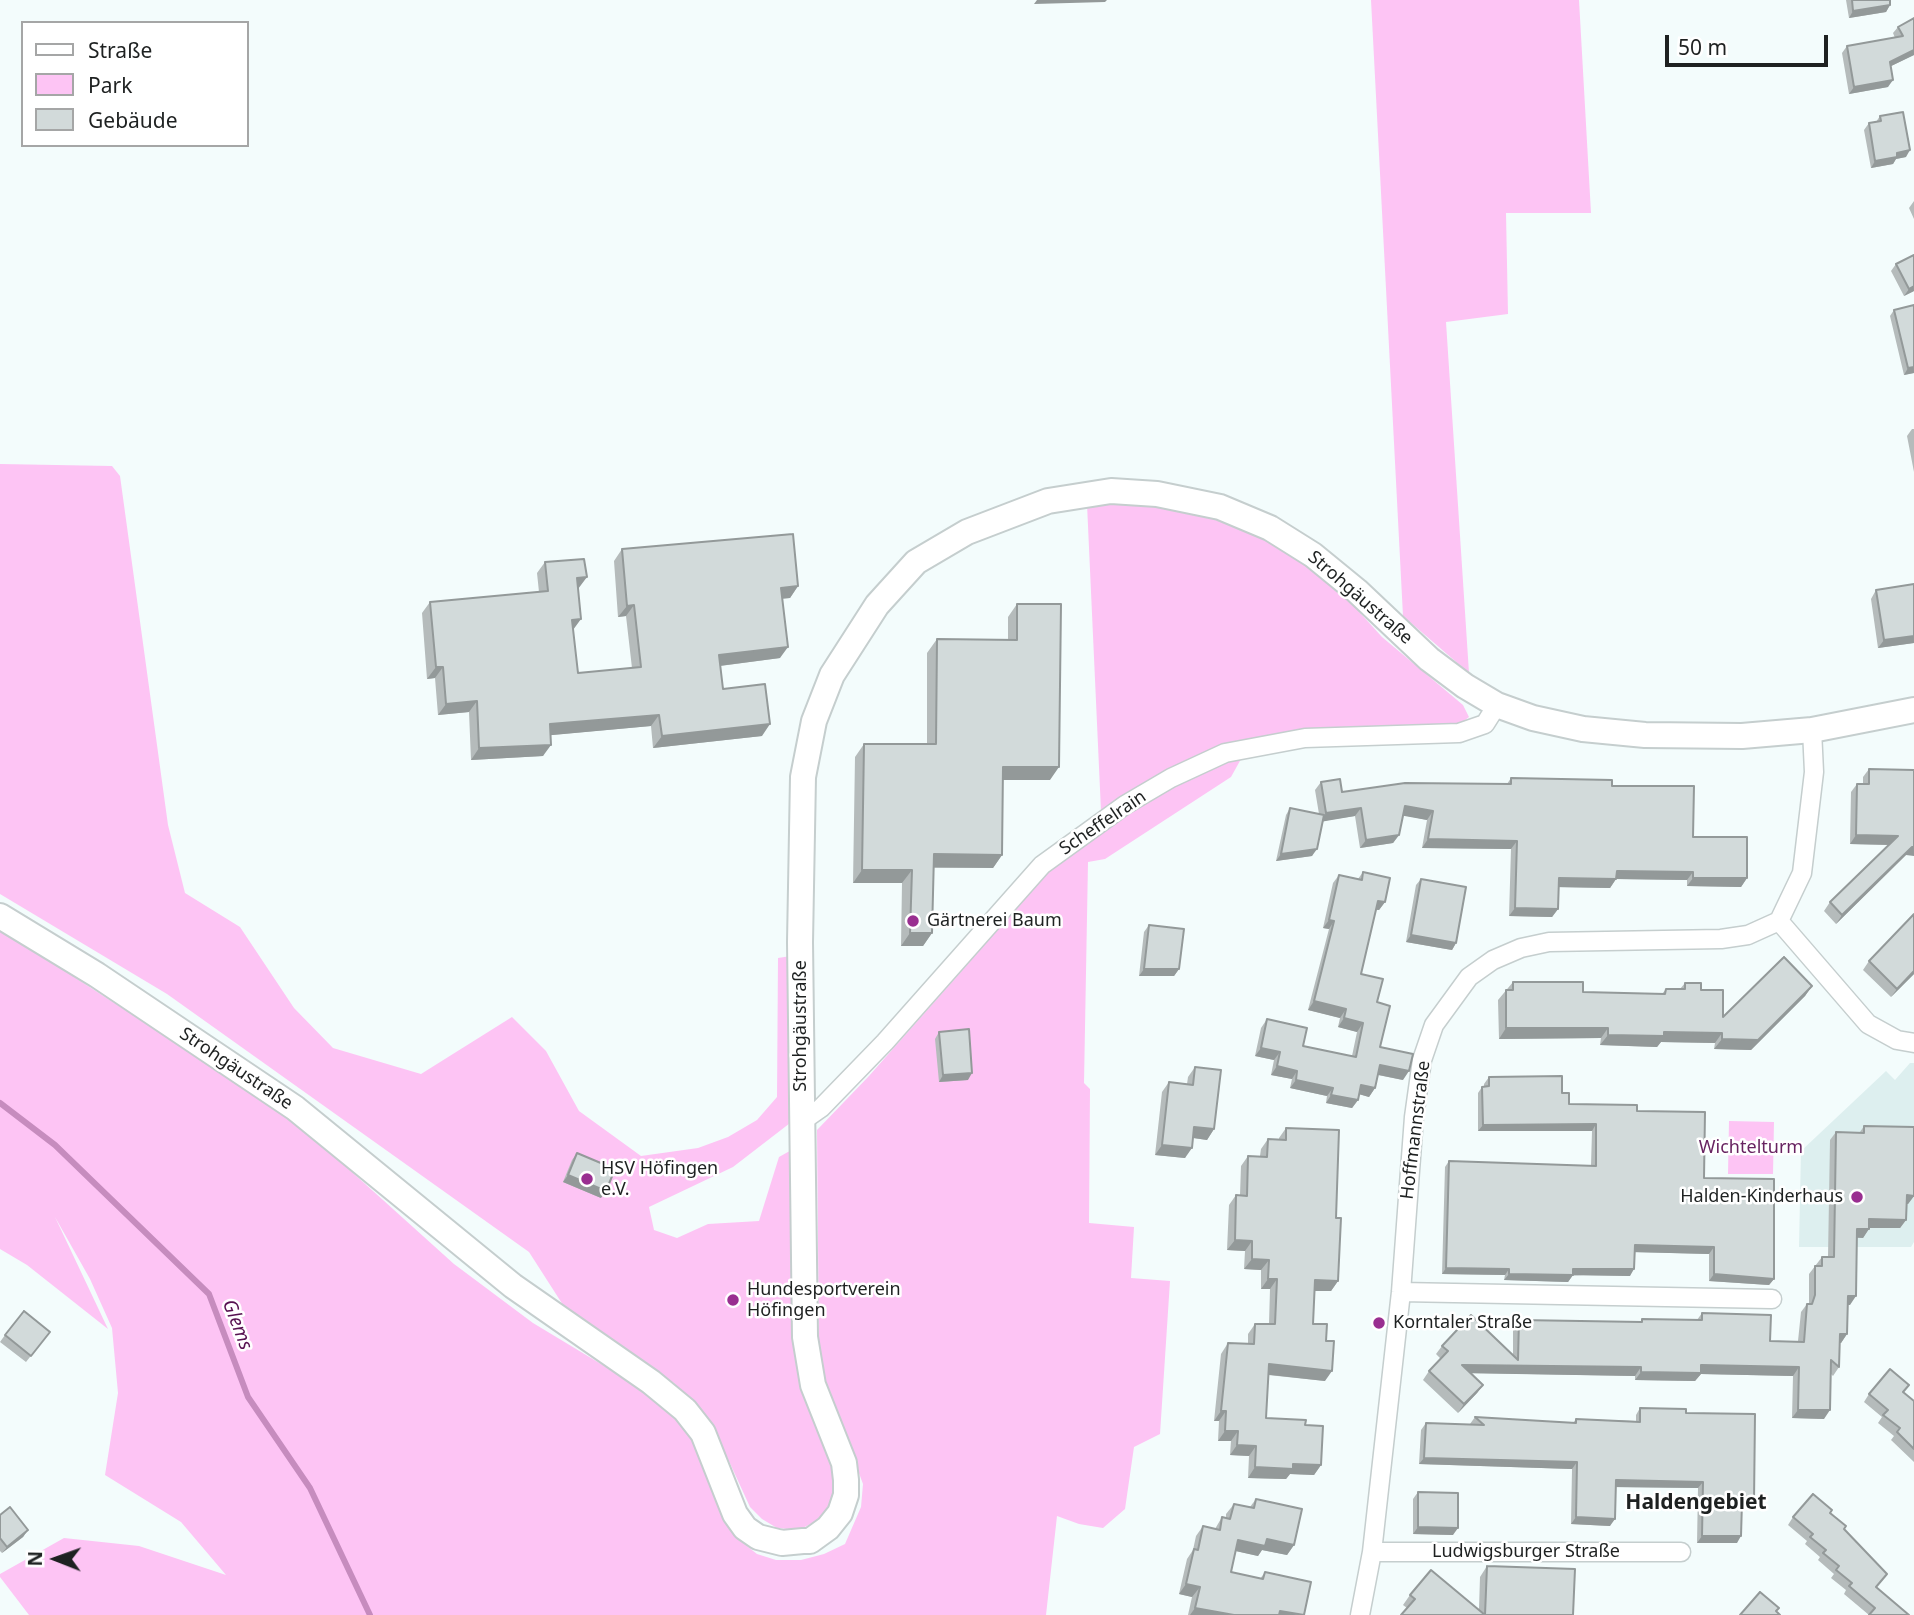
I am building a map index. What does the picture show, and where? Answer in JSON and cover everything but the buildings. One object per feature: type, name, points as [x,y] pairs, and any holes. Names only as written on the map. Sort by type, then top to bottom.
[{"type":"main road","name":"Strohgäustraße","points":[[0,916],[97,975],[295,1108],[513,1286],[651,1382],[685,1410],[703,1433],[735,1514],[745,1528],[758,1537],[782,1543],[810,1541],[828,1528],[840,1513],[846,1496],[844,1463],[813,1385],[805,1336],[800,833],[803,777],[814,721],[832,675],[852,639],[877,605],[916,562],[967,532],[1012,512],[1085,493],[1157,494],[1220,507],[1270,528],[1313,555],[1357,591],[1429,659],[1465,686],[1497,705],[1533,718],[1583,729],[1645,736],[1742,736],[1812,730],[1914,710]]},
{"type":"street","name":"Scheffelrain","points":[[802,1122],[821,1108],[885,1042],[1042,865],[1125,805],[1171,778],[1225,753],[1305,738],[1459,733],[1485,724],[1497,705]]},
{"type":"street","points":[[1812,730],[1814,772],[1802,873],[1779,921],[1868,1024],[1897,1040],[1914,1043]]},
{"type":"street","name":"Hoffmannstraße","points":[[1360,1615],[1372,1552],[1401,1292],[1414,1117],[1422,1059],[1434,1025],[1469,977],[1493,960],[1521,948],[1549,942],[1721,939],[1748,935],[1779,921]]},
{"type":"street","points":[[1401,1292],[1772,1299]]},
{"type":"street","name":"Ludwigsburger Straße","points":[[1372,1552],[1681,1552]]},
{"type":"shaded area","name":"Halden-Kinderhaus","points":[[1910,1063],[1914,1063],[1914,1242],[1911,1247],[1799,1247],[1801,1151],[1886,1071],[1895,1080]]},
{"type":"green space","points":[[1371,0],[1579,0],[1591,213],[1506,213],[1508,314],[1446,322],[1469,673],[1403,616]]},
{"type":"green space","points":[[0,464],[112,466],[120,476],[168,825],[185,893],[240,927],[294,1008],[333,1048],[421,1074],[512,1017],[546,1051],[579,1111],[641,1156],[698,1148],[728,1137],[757,1120],[777,1097],[778,958],[791,956],[794,1120],[733,1167],[649,1207],[654,1230],[677,1238],[708,1224],[759,1221],[779,1157],[795,1148],[798,1317],[831,1450],[836,1486],[829,1505],[818,1520],[799,1530],[777,1528],[762,1519],[750,1507],[717,1435],[694,1404],[674,1383],[572,1319],[529,1252],[167,994],[0,894]]},
{"type":"green space","points":[[1121,500],[1178,507],[1238,525],[1281,545],[1333,583],[1382,637],[1463,705],[1469,717],[1459,725],[1286,734],[1101,811],[1087,504]]},
{"type":"green space","points":[[1234,757],[1241,759],[1231,777],[1105,859],[1088,862],[1084,1083],[1090,1089],[1089,1223],[1134,1227],[1131,1278],[1170,1281],[1160,1434],[1134,1447],[1125,1509],[1103,1528],[1079,1524],[1057,1516],[1046,1615],[29,1615],[0,1577],[0,1574],[64,1538],[139,1546],[226,1575],[181,1522],[105,1475],[118,1393],[112,1328],[90,1279],[55,1217],[108,1329],[27,1265],[0,1249],[0,929],[292,1118],[454,1264],[533,1323],[664,1402],[692,1430],[734,1536],[757,1554],[776,1560],[801,1560],[824,1554],[845,1544],[861,1507],[863,1484],[826,1384],[819,1352],[817,1130],[869,1076],[1049,872],[1086,840],[1169,784]]},
{"type":"green space","name":"Wichtelturm","points":[[1729,1121],[1774,1122],[1773,1174],[1728,1174]]},
{"type":"waterway","name":"Glems","points":[[0,1103],[55,1145],[209,1294],[248,1397],[310,1488],[370,1615]]},
{"type":"place","name":"Gärtnerei Baum","points":[[913,921]]},
{"type":"place","name":"HSV Höfingen e.V.","points":[[587,1179]]},
{"type":"place","name":"Halden-Kinderhaus","points":[[1857,1197]]},
{"type":"place","name":"Hundesportverein Höfingen","points":[[733,1300]]},
{"type":"place","name":"Korntaler Straße","points":[[1379,1323]]},
{"type":"district","name":"Haldengebiet","points":[[1696,1503]]}]
